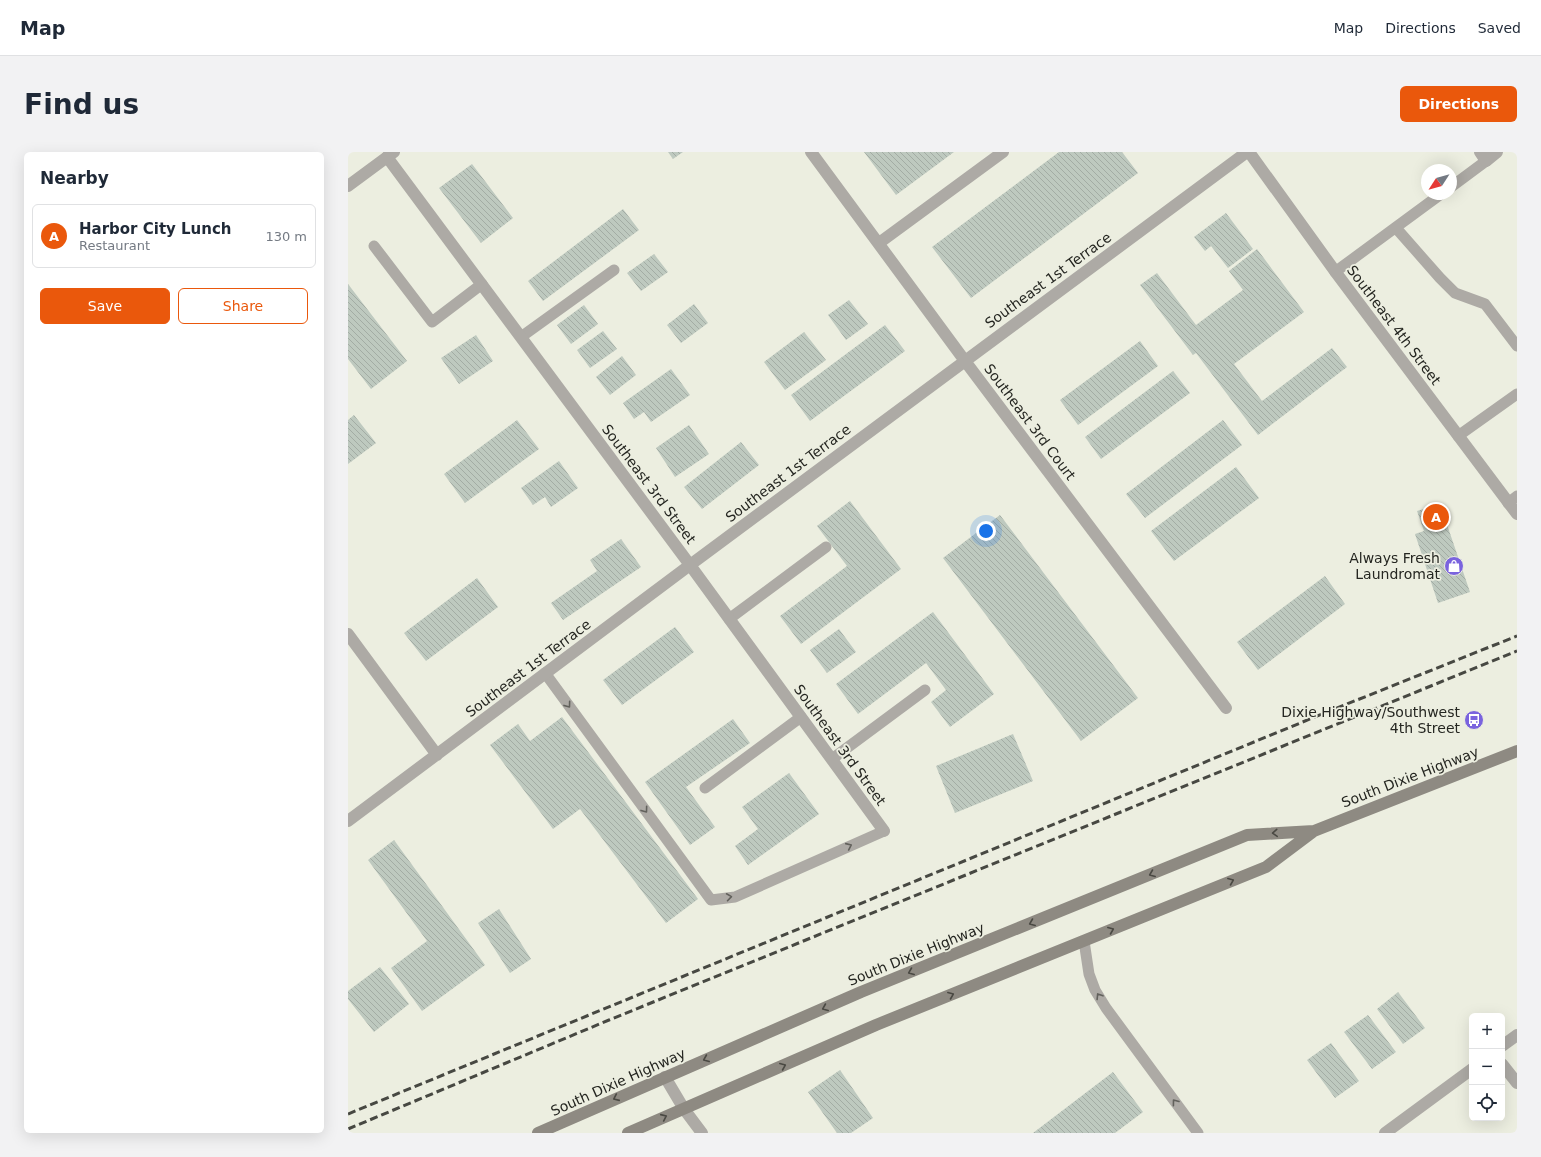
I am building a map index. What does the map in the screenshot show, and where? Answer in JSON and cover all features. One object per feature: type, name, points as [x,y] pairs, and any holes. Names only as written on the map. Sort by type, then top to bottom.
[{"type":"main road","name":"South Dixie Highway","points":[[628,1133],[876,1025],[1266,867],[1314,831],[1517,751]]},
{"type":"main road","name":"South Dixie Highway","points":[[538,1133],[861,992],[1247,835],[1314,831]]},
{"type":"street","name":"Southeast 3rd Court","points":[[811,152],[965,361],[1226,708]]},
{"type":"street","points":[[878,244],[1003,152]]},
{"type":"street","name":"Southeast 4th Street","points":[[1248,152],[1335,272],[1458,436],[1513,500],[1517,514]]},
{"type":"street","name":"Southeast 1st Terrace","points":[[348,821],[690,564],[1248,152]]},
{"type":"street","points":[[1483,156],[1498,152]]},
{"type":"street","points":[[348,186],[390,154]]},
{"type":"street","name":"Southeast 3rd Street","points":[[390,154],[482,284],[690,564],[884,831]]},
{"type":"street","points":[[348,634],[437,755]]},
{"type":"street","points":[[1505,1044],[1517,1035]]},
{"type":"street","points":[[1505,1068],[1517,1083]]},
{"type":"street","points":[[1385,1133],[1469,1070]]},
{"type":"street","points":[[665,1077],[684,1108],[702,1133]]},
{"type":"lane","points":[[1457,181],[1483,156]]},
{"type":"lane","points":[[1335,272],[1433,200]]},
{"type":"lane","points":[[1396,228],[1440,278],[1456,293],[1485,304],[1517,346]]},
{"type":"lane","points":[[374,246],[432,322],[482,284]]},
{"type":"lane","points":[[521,337],[614,270]]},
{"type":"lane","points":[[1458,436],[1517,394]]},
{"type":"lane","points":[[729,618],[826,547]]},
{"type":"lane","points":[[546,673],[711,900],[735,897],[884,831]]},
{"type":"lane","points":[[832,759],[925,690]]},
{"type":"lane","points":[[705,788],[801,717]]},
{"type":"lane","points":[[1084,941],[1089,974],[1095,990],[1106,1008],[1198,1133]]},
{"type":"building","points":[[668,152],[683,152],[673,159]]},
{"type":"building","points":[[864,152],[954,152],[896,195]]},
{"type":"building","points":[[1059,152],[1122,152],[1138,173],[971,298],[932,247]]},
{"type":"building","points":[[472,164],[513,218],[481,243],[439,188]]},
{"type":"building","points":[[623,209],[639,230],[543,301],[528,281]]},
{"type":"building","points":[[1226,213],[1253,249],[1228,268],[1211,246],[1205,251],[1194,237]]},
{"type":"building","points":[[1257,249],[1304,312],[1234,364],[1262,401],[1332,348],[1347,367],[1258,435],[1196,353],[1193,355],[1140,285],[1157,273],[1196,325],[1243,290],[1229,271]]},
{"type":"building","points":[[654,254],[668,272],[641,291],[627,273]]},
{"type":"building","points":[[348,284],[407,361],[371,389],[348,359]]},
{"type":"building","points":[[849,300],[868,324],[846,340],[828,315]]},
{"type":"building","points":[[694,304],[708,323],[681,343],[667,325]]},
{"type":"building","points":[[584,305],[598,324],[571,344],[557,325]]},
{"type":"building","points":[[885,325],[905,351],[810,421],[791,395]]},
{"type":"building","points":[[603,331],[617,349],[590,368],[577,350]]},
{"type":"building","points":[[804,332],[826,360],[785,390],[764,362]]},
{"type":"building","points":[[476,335],[493,361],[459,384],[441,358]]},
{"type":"building","points":[[1140,341],[1158,366],[1078,425],[1060,400]]},
{"type":"building","points":[[622,356],[636,375],[610,395],[596,377]]},
{"type":"building","points":[[671,369],[690,395],[651,422],[644,412],[634,419],[623,403]]},
{"type":"building","points":[[1173,371],[1190,393],[1101,459],[1085,437]]},
{"type":"building","points":[[354,415],[376,443],[348,464],[348,420]]},
{"type":"building","points":[[517,420],[539,449],[465,503],[444,474]]},
{"type":"building","points":[[1223,420],[1242,445],[1145,518],[1126,494]]},
{"type":"building","points":[[689,425],[709,454],[675,477],[656,448]]},
{"type":"building","points":[[741,442],[759,465],[702,509],[684,487]]},
{"type":"building","points":[[559,461],[578,488],[551,507],[545,497],[533,505],[521,488]]},
{"type":"building","points":[[1236,467],[1259,498],[1174,561],[1151,531]]},
{"type":"building","points":[[850,501],[901,569],[801,644],[780,616],[847,566],[817,526]]},
{"type":"building","points":[[1440,504],[1470,592],[1438,603],[1415,534],[1424,531],[1417,511]]},
{"type":"building","points":[[1000,515],[1138,698],[1081,741],[943,558]]},
{"type":"building","points":[[621,539],[641,567],[563,620],[551,603],[597,571],[590,560]]},
{"type":"building","points":[[1325,576],[1345,604],[1258,670],[1237,642]]},
{"type":"building","points":[[477,578],[498,607],[426,661],[404,633]]},
{"type":"building","points":[[933,612],[994,694],[950,727],[931,702],[946,690],[926,663],[858,714],[836,684]]},
{"type":"building","points":[[675,627],[694,652],[622,705],[603,680]]},
{"type":"building","points":[[839,629],[856,652],[827,673],[810,650]]},
{"type":"building","points":[[562,717],[698,899],[666,923],[580,809],[553,829],[490,745],[518,724],[530,741]]},
{"type":"building","points":[[733,719],[750,743],[686,787],[715,827],[690,845],[645,782]]},
{"type":"building","points":[[1013,734],[1033,781],[955,813],[936,766]]},
{"type":"building","points":[[789,773],[819,814],[748,865],[735,846],[758,829],[742,807]]},
{"type":"building","points":[[394,840],[485,965],[422,1011],[391,968],[427,941],[368,860]]},
{"type":"building","points":[[499,909],[531,959],[510,973],[478,923]]},
{"type":"building","points":[[380,967],[409,1004],[374,1032],[348,999],[348,991]]},
{"type":"building","points":[[1398,992],[1425,1028],[1403,1044],[1377,1009]]},
{"type":"building","points":[[1368,1015],[1396,1052],[1372,1069],[1344,1032]]},
{"type":"building","points":[[1331,1043],[1359,1081],[1335,1098],[1307,1060]]},
{"type":"building","points":[[840,1070],[873,1118],[851,1133],[837,1133],[808,1092]]},
{"type":"building","points":[[1113,1072],[1143,1112],[1115,1133],[1033,1133]]},
{"type":"railway","points":[[348,1114],[1327,712],[1517,636]]},
{"type":"railway","points":[[348,1129],[609,1020],[1517,651]]},
{"type":"place","name":"Harbor City Lunch","points":[[1436,517]]},
{"type":"place","name":"Always Fresh Laundromat","points":[[1454,566]]},
{"type":"place","name":"Dixie Highway/Southwest 4th Street","points":[[1474,720]]}]
